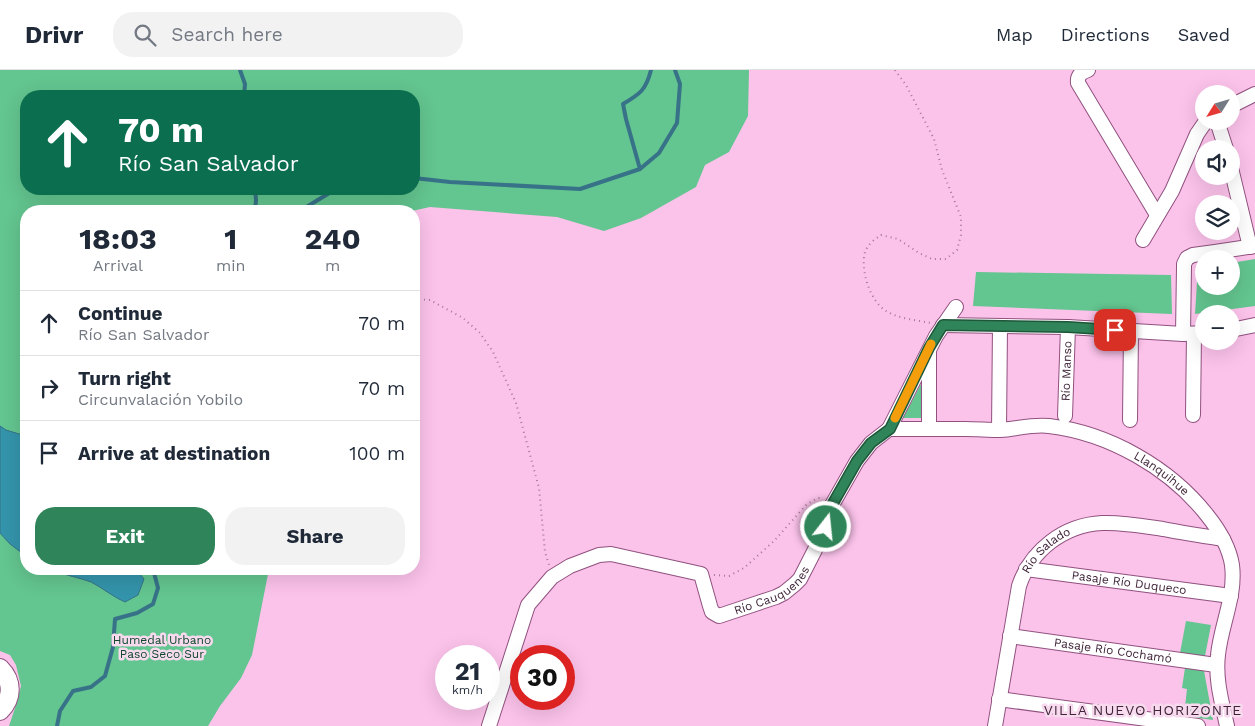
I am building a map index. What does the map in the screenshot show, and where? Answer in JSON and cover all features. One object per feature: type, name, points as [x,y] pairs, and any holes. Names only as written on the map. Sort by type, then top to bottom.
[{"type":"main road","points":[[0,668],[7,677],[10,689],[7,701],[0,711]]},
{"type":"street","points":[[1088,70],[1079,75],[1078,82],[1157,215]]},
{"type":"street","points":[[1240,102],[1255,94]]},
{"type":"street","points":[[1143,240],[1172,191],[1200,130]]},
{"type":"street","points":[[1193,415],[1194,334],[1184,264],[1187,258],[1193,255],[1252,246],[1236,185]]},
{"type":"street","points":[[890,429],[929,348],[956,307]]},
{"type":"street","points":[[943,325],[1068,327],[1194,334]]},
{"type":"street","points":[[1240,328],[1255,325]]},
{"type":"street","points":[[999,430],[1000,326]]},
{"type":"street","name":"Río Manso","points":[[1065,416],[1068,327]]},
{"type":"street","points":[[1130,331],[1130,420]]},
{"type":"street","points":[[929,348],[930,429]]},
{"type":"street","name":"Llanquihue","points":[[890,429],[999,430],[1046,425],[1054,426],[1091,436],[1122,448],[1151,464],[1185,490],[1218,530],[1228,551],[1232,567],[1233,585],[1216,665],[1226,726]]},
{"type":"street","name":"Río Cauquenes","points":[[701,574],[712,612],[719,616],[784,593],[800,579],[826,527],[832,505],[863,451],[880,435],[890,429]]},
{"type":"street","name":"Río Salado","points":[[995,726],[1019,586],[1026,569],[1035,556],[1049,542],[1072,530],[1090,525],[1112,523],[1223,539]]},
{"type":"street","points":[[489,726],[528,605],[552,577],[570,566],[600,555],[611,554],[701,574]]},
{"type":"street","name":"Pasaje Río Duqueco","points":[[1026,569],[1231,596]]},
{"type":"street","name":"Pasaje Río Cochamó","points":[[1010,636],[1216,665]]},
{"type":"street","points":[[999,699],[1198,726]]},
{"type":"path","points":[[895,70],[906,85],[934,139],[942,170],[961,217],[961,235],[957,250],[946,259],[932,259],[898,239],[881,235],[871,242],[866,251],[864,272],[873,297],[884,310],[897,316],[943,325]]},
{"type":"path","points":[[420,299],[430,300],[463,318],[480,333],[493,352],[516,403],[521,422],[538,488],[545,552],[552,577]]},
{"type":"path","points":[[701,574],[730,576],[744,568],[774,541],[807,504],[818,498],[828,498],[832,505]]},
{"type":"green space","name":"Humedal Urbano Paso Seco Sur","points":[[0,70],[749,70],[748,116],[729,152],[705,165],[696,187],[641,218],[604,231],[557,217],[430,207],[420,209],[420,205],[20,205],[20,575],[268,575],[252,655],[241,678],[208,726],[9,726],[21,686],[16,665],[10,655],[0,651]]},
{"type":"green space","points":[[1255,259],[1255,306],[1240,308],[1240,305],[1196,305],[1196,295],[1240,295],[1240,262]]},
{"type":"green space","points":[[976,272],[1171,275],[1172,314],[973,306]]},
{"type":"green space","points":[[921,384],[924,418],[903,418]]},
{"type":"green space","points":[[1186,621],[1211,625],[1205,656],[1180,653]]},
{"type":"green space","points":[[1185,668],[1204,671],[1213,720],[1184,716],[1187,689],[1182,688]]},
{"type":"water","points":[[0,426],[20,434],[20,552],[0,533]]},
{"type":"water","points":[[67,575],[141,575],[144,579],[138,595],[125,602],[91,582]]},
{"type":"waterway","points":[[240,70],[245,84],[244,90]]},
{"type":"waterway","points":[[640,169],[623,104],[642,91],[651,70]]},
{"type":"waterway","points":[[420,179],[580,189],[640,169],[659,153],[677,123],[680,84],[675,70]]},
{"type":"waterway","points":[[256,195],[256,205]]},
{"type":"waterway","points":[[310,205],[326,195]]},
{"type":"waterway","points":[[57,726],[60,711],[73,691],[91,687],[105,676],[113,647],[115,619],[137,613],[153,604],[158,588],[155,575]]},
{"type":"slow traffic","points":[[895,418],[931,344]]},
{"type":"district","name":"VILLA NUEVO HORIZONTE","points":[[1143,710]]},
{"type":"route","points":[[826,527],[832,505],[863,451],[880,435],[890,429],[929,348],[943,325],[1068,327],[1115,330]]}]
